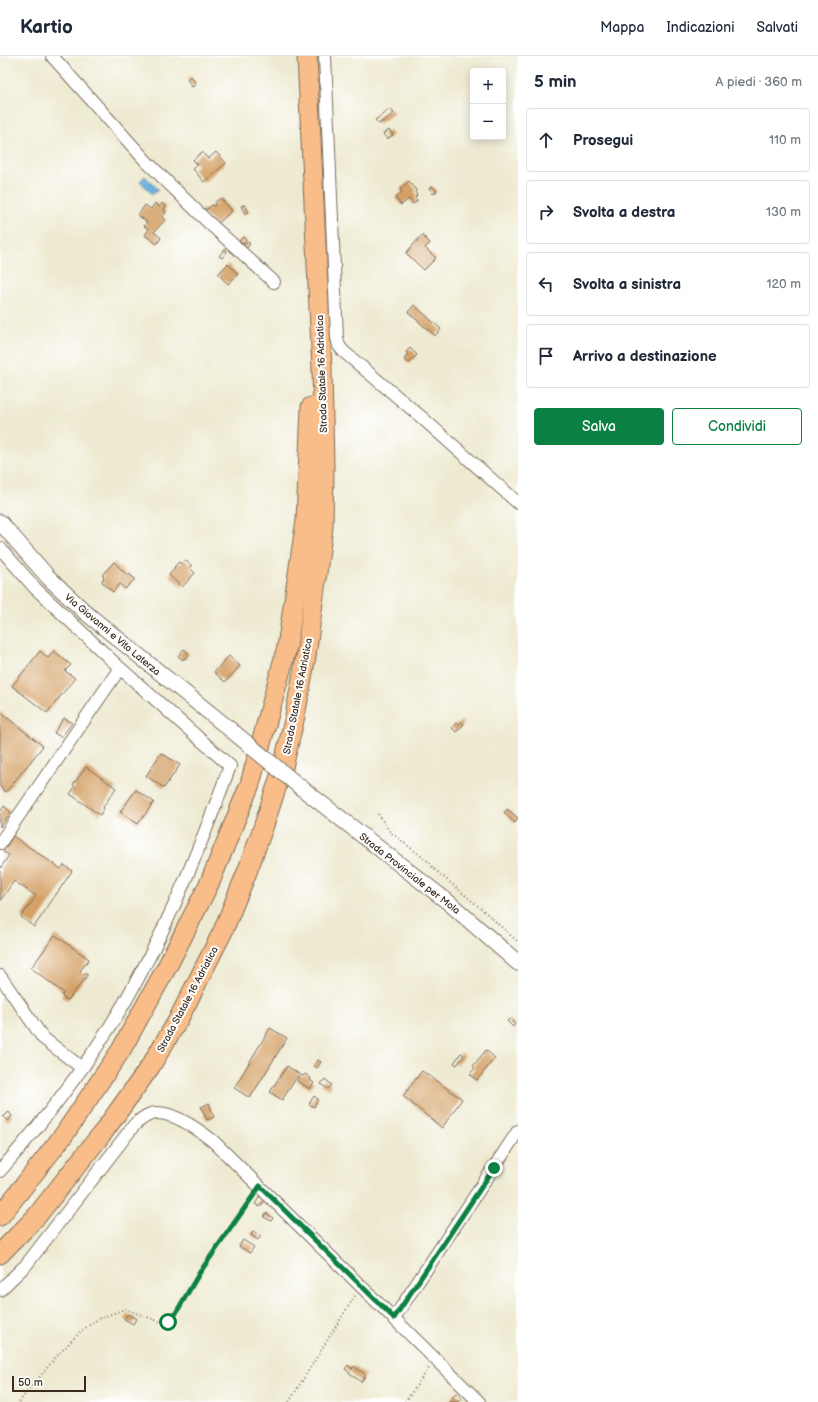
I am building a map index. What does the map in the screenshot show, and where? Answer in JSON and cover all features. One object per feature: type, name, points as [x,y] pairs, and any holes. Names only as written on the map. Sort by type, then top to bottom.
[{"type":"highway","name":"Strada Statale 16 Adriatica","points":[[0,1216],[63,1136],[120,1050],[167,967],[203,896],[250,784],[287,647],[306,520],[311,410],[308,300],[295,56]]},
{"type":"highway","name":"Strada Statale 16 Adriatica","points":[[0,1254],[36,1217],[104,1131],[150,1067],[178,1020],[223,931],[247,872],[283,767],[295,716],[306,656],[323,527],[324,467],[322,370],[307,56]]},
{"type":"street","points":[[52,56],[146,161],[208,222],[274,282]]},
{"type":"street","points":[[325,56],[337,338],[339,346],[344,352],[420,416],[518,503]]},
{"type":"street","name":"Via Giovanni e Vito Laterza","points":[[0,522],[48,577],[86,613],[299,786]]},
{"type":"street","points":[[0,548],[35,588],[120,668],[230,766],[205,833],[163,929],[136,983],[70,1086],[0,1171]]},
{"type":"street","points":[[0,843],[120,668]]},
{"type":"street","name":"Strada Provinciale per Mola","points":[[299,786],[448,902],[518,963]]},
{"type":"street","points":[[0,976],[43,1038],[82,1068]]},
{"type":"street","points":[[0,1290],[26,1265],[135,1124],[146,1115],[156,1113],[170,1115],[197,1128],[213,1141],[479,1402]]},
{"type":"street","points":[[394,1318],[518,1131]]},
{"type":"path","points":[[378,814],[390,832],[429,862],[433,868],[518,942]]},
{"type":"path","points":[[18,1402],[42,1372],[61,1352],[81,1331],[98,1318],[125,1309],[161,1322],[168,1322],[173,1318],[200,1272],[260,1186]]},
{"type":"path","points":[[289,1402],[361,1286]]},
{"type":"path","points":[[405,1402],[435,1360]]},
{"type":"water","points":[[145,176],[158,189],[152,194],[140,181]]},
{"type":"building","points":[[191,76],[196,84],[192,87],[187,79]]},
{"type":"building","points":[[390,109],[394,113],[379,124],[375,120]]},
{"type":"building","points":[[389,130],[393,135],[387,139],[383,134]]},
{"type":"building","points":[[202,152],[208,159],[216,152],[226,163],[204,182],[193,169],[198,165],[193,160]]},
{"type":"building","points":[[409,181],[416,190],[415,192],[417,195],[415,197],[417,201],[413,204],[409,199],[401,205],[395,198],[402,192],[400,189]]},
{"type":"building","points":[[432,186],[437,191],[433,194],[429,188]]},
{"type":"building","points":[[221,198],[232,211],[216,225],[201,211],[204,208],[206,210],[212,205],[214,206],[216,204],[215,202]]},
{"type":"building","points":[[155,203],[159,207],[162,203],[166,207],[164,210],[166,212],[162,217],[165,220],[154,232],[161,238],[157,244],[145,235],[149,229],[144,226],[147,222],[138,215],[145,205],[151,209]]},
{"type":"building","points":[[244,205],[249,212],[245,214],[241,206]]},
{"type":"building","points":[[422,235],[430,243],[425,248],[436,258],[424,270],[406,253]]},
{"type":"building","points":[[243,237],[246,240],[242,244],[243,246],[247,241],[250,244],[244,251],[236,244]]},
{"type":"building","points":[[225,249],[227,252],[222,258],[219,256]]},
{"type":"building","points":[[228,264],[238,274],[228,284],[218,274]]},
{"type":"building","points":[[414,305],[441,329],[435,336],[408,312]]},
{"type":"building","points":[[410,348],[417,355],[409,363],[404,359],[408,355],[406,352]]},
{"type":"building","points":[[185,560],[192,566],[190,568],[195,573],[182,587],[169,575],[179,562],[181,564]]},
{"type":"building","points":[[114,562],[128,576],[129,574],[135,579],[125,589],[120,584],[113,592],[102,582],[104,576],[102,575]]},
{"type":"building","points":[[184,649],[189,654],[183,660],[178,656]]},
{"type":"building","points":[[40,651],[48,658],[54,651],[71,665],[65,671],[75,678],[47,713],[12,686]]},
{"type":"building","points":[[229,656],[240,666],[225,682],[214,672]]},
{"type":"building","points":[[0,712],[43,746],[6,792],[0,787]]},
{"type":"building","points":[[64,718],[72,723],[61,737],[54,733]]},
{"type":"building","points":[[461,721],[464,724],[456,732],[452,728],[456,723],[458,725]]},
{"type":"building","points":[[161,753],[180,765],[164,788],[146,776]]},
{"type":"building","points":[[86,767],[116,788],[103,807],[104,808],[100,815],[70,794],[75,787],[73,785]]},
{"type":"building","points":[[136,790],[154,802],[138,824],[120,812]]},
{"type":"building","points":[[4,806],[11,812],[0,827],[0,812]]},
{"type":"building","points":[[507,809],[518,818],[515,823],[504,813]]},
{"type":"building","points":[[13,836],[61,869],[64,865],[72,871],[34,927],[21,917],[36,896],[14,881],[0,901],[0,869],[9,855],[3,852]]},
{"type":"building","points":[[55,935],[89,959],[80,971],[83,974],[87,974],[87,976],[68,1000],[63,998],[62,995],[64,993],[31,968]]},
{"type":"building","points":[[509,1019],[515,1024],[513,1027],[507,1021]]},
{"type":"building","points":[[270,1028],[287,1038],[250,1098],[234,1088]]},
{"type":"building","points":[[486,1050],[495,1058],[477,1080],[470,1074],[475,1068],[473,1066]]},
{"type":"building","points":[[461,1053],[464,1055],[457,1065],[454,1063]]},
{"type":"building","points":[[318,1060],[321,1062],[317,1068],[314,1066]]},
{"type":"building","points":[[287,1066],[299,1074],[282,1100],[270,1092]]},
{"type":"building","points":[[422,1071],[462,1099],[442,1128],[403,1096]]},
{"type":"building","points":[[305,1074],[311,1078],[310,1080],[314,1083],[310,1089],[297,1081],[301,1075],[303,1076]]},
{"type":"building","points":[[325,1079],[332,1085],[328,1089],[321,1084]]},
{"type":"building","points":[[314,1096],[318,1099],[314,1107],[309,1104]]},
{"type":"building","points":[[209,1103],[214,1117],[207,1120],[201,1107]]},
{"type":"building","points":[[9,1112],[12,1116],[8,1121],[3,1117]]},
{"type":"building","points":[[260,1196],[265,1200],[260,1207],[255,1204]]},
{"type":"building","points":[[266,1213],[273,1218],[271,1221],[264,1217]]},
{"type":"building","points":[[253,1231],[261,1236],[258,1240],[251,1235]]},
{"type":"building","points":[[243,1240],[254,1247],[250,1253],[239,1246]]},
{"type":"building","points":[[128,1314],[136,1319],[133,1324],[124,1319]]},
{"type":"building","points":[[348,1365],[352,1369],[354,1366],[366,1375],[361,1382],[345,1369]]},
{"type":"building","points":[[456,1393],[461,1398],[458,1402],[449,1402]]},
{"type":"route","points":[[168,1322],[173,1318],[200,1272],[260,1186],[394,1318],[494,1168]]}]
